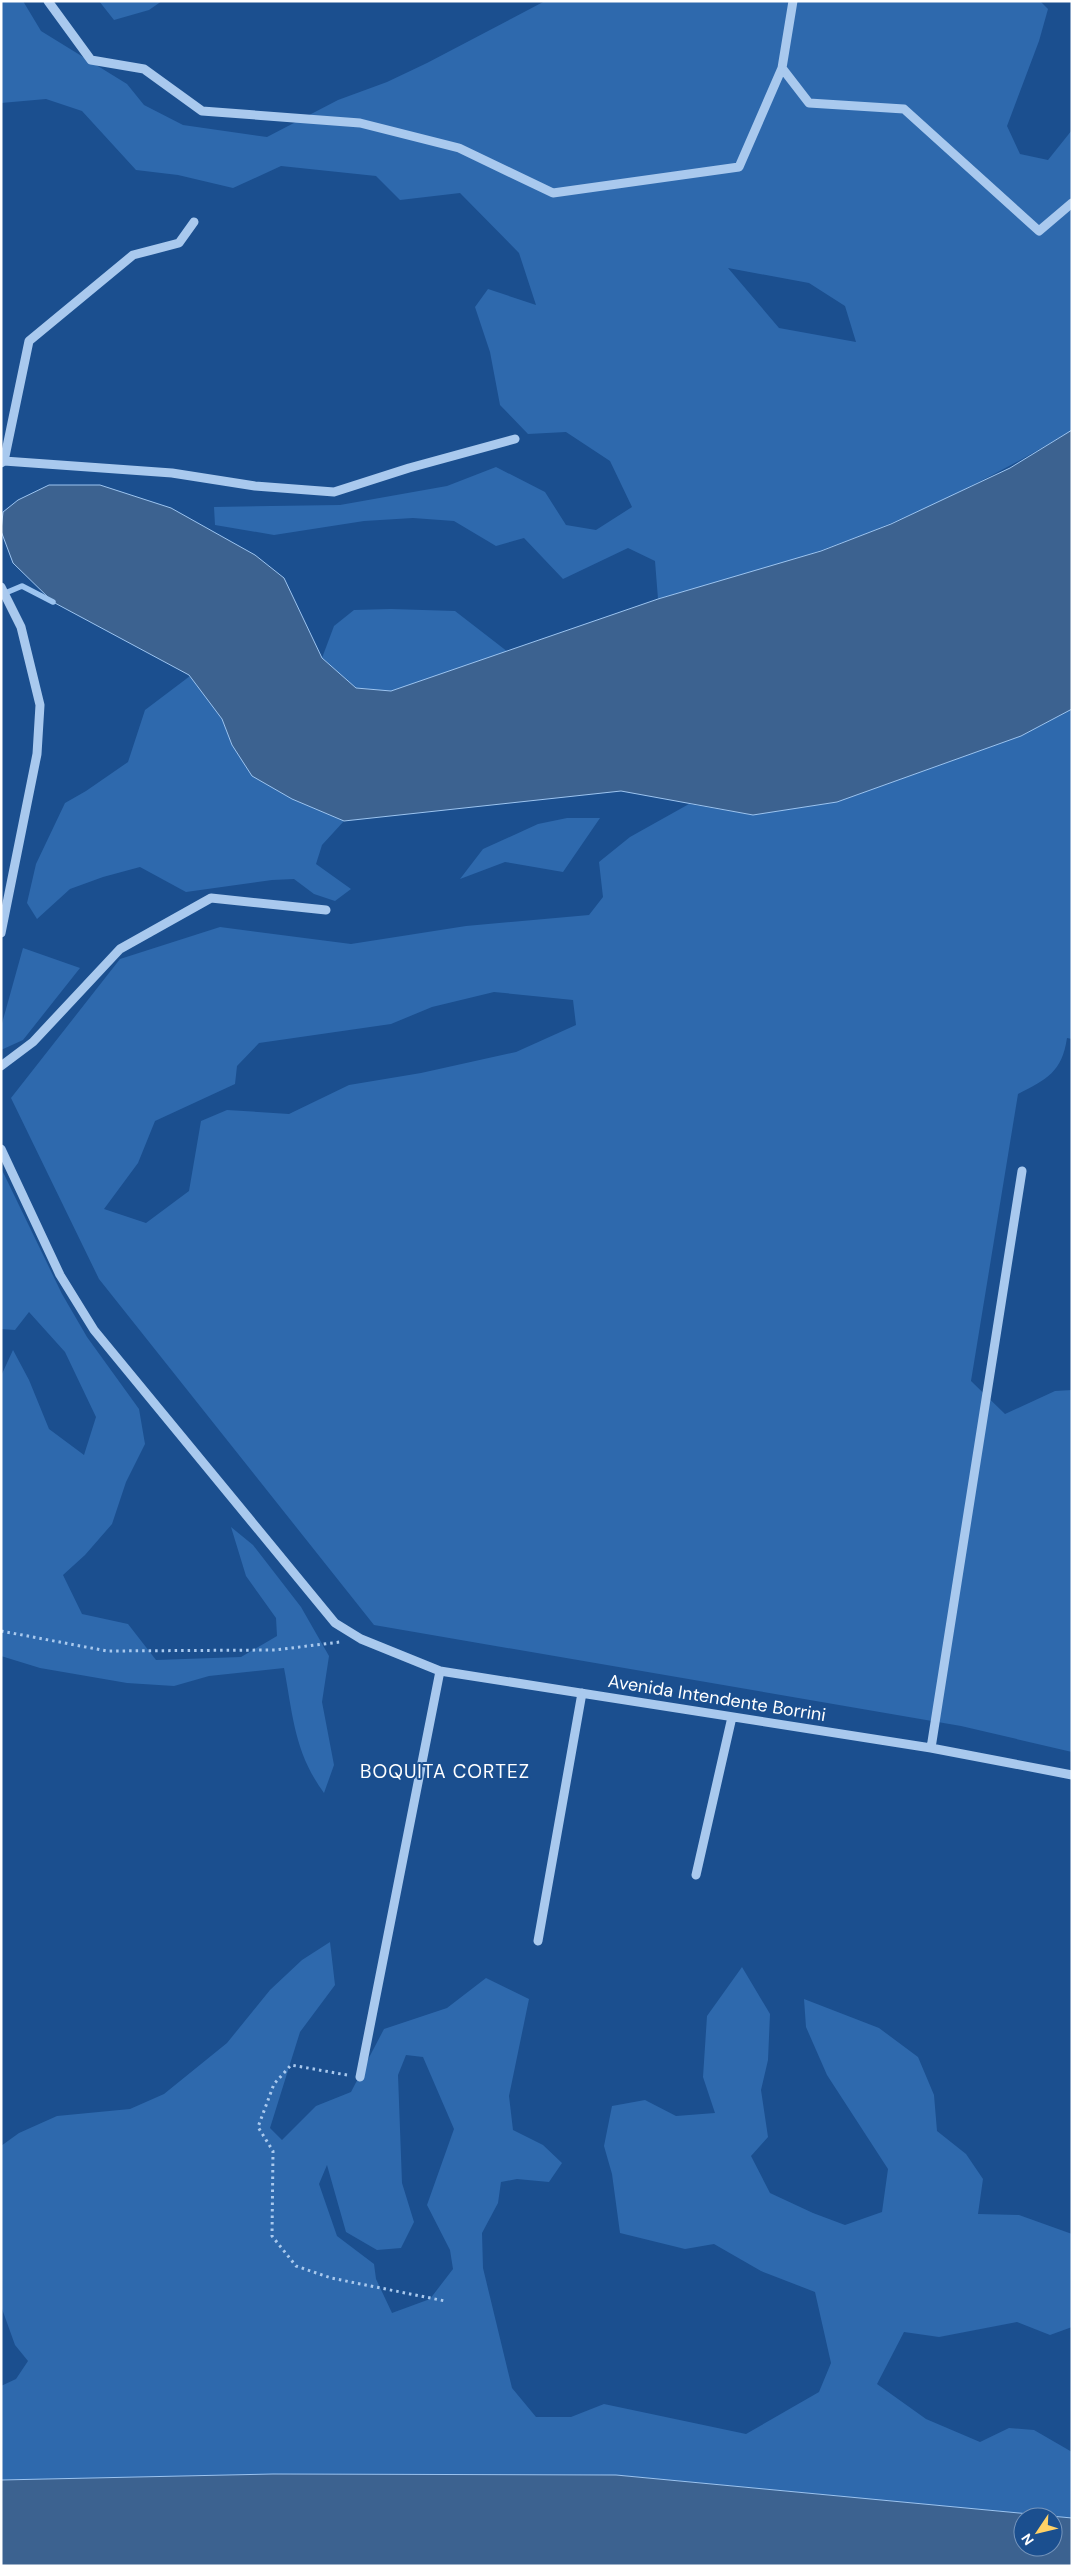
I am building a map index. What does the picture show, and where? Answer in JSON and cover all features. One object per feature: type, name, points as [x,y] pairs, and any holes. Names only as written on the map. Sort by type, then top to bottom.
[{"type":"street","points":[[48,1],[91,60],[144,69],[202,111],[360,123],[459,148],[553,193],[739,167],[782,68],[793,1]]},
{"type":"street","points":[[782,68],[809,103],[904,109],[1039,231],[1072,204]]},
{"type":"street","points":[[194,222],[179,243],[133,255],[28,341],[2,462],[172,473],[255,486],[334,492],[409,468],[515,439]]},
{"type":"street","points":[[1,587],[21,627],[40,705],[37,754],[1,933]]},
{"type":"street","points":[[1,1066],[33,1042],[120,949],[211,898],[326,910]]},
{"type":"street","name":"Avenida Intendente Borrini","points":[[1,1149],[60,1275],[94,1330],[334,1623],[361,1639],[440,1671],[931,1748],[1072,1775]]},
{"type":"street","points":[[931,1748],[1022,1171]]},
{"type":"street","points":[[360,2077],[440,1671]]},
{"type":"street","points":[[538,1941],[582,1693]]},
{"type":"street","points":[[696,1875],[732,1717]]},
{"type":"path","points":[[1,1631],[107,1651],[275,1650],[361,1639]]},
{"type":"path","points":[[360,2077],[291,2065],[274,2084],[258,2127],[273,2151],[272,2236],[296,2266],[331,2278],[445,2301]]},
{"type":"shaded area","points":[[1,1],[23,1],[41,31],[127,84],[144,105],[183,125],[267,137],[338,100],[387,82],[427,63],[545,1],[1040,1],[1048,9],[1039,41],[1007,126],[1020,154],[1048,160],[1072,130],[1072,430],[981,481],[887,525],[802,557],[658,599],[655,561],[628,548],[563,579],[524,538],[496,546],[454,521],[413,518],[364,521],[274,535],[215,525],[214,507],[340,505],[447,486],[496,467],[545,492],[566,525],[596,530],[632,507],[610,461],[566,432],[528,434],[500,405],[490,352],[475,307],[488,289],[536,305],[519,253],[460,193],[400,200],[376,176],[281,166],[233,188],[178,175],[136,170],[82,111],[46,99],[1,103]],"holes":[[[728,268],[809,283],[845,306],[856,342],[779,328]]]},
{"type":"shaded area","points":[[99,1],[162,1],[149,10],[114,20]]},
{"type":"shaded area","points":[[1072,430],[1072,709],[1021,736],[837,802],[753,815],[621,791],[344,821],[292,799],[252,776],[232,745],[222,719],[189,675],[53,602],[13,563],[1,531],[3,512],[18,500],[49,485],[100,485],[171,508],[255,555],[284,578],[322,658],[356,688],[391,691],[658,599],[821,551],[891,524],[1010,468]]},
{"type":"shaded area","points":[[354,610],[455,611],[508,652],[391,691],[356,688],[322,658],[334,626]]},
{"type":"shaded area","points":[[190,676],[222,719],[232,745],[292,799],[344,821],[322,845],[316,864],[351,889],[335,901],[314,894],[294,879],[272,880],[186,892],[140,867],[103,877],[70,889],[37,919],[27,903],[36,864],[65,803],[128,762],[145,710]]},
{"type":"shaded area","points":[[1072,709],[1072,1039],[1067,1038],[1065,1050],[1052,1073],[1018,1094],[971,1381],[1005,1414],[1055,1391],[1072,1390],[1072,1752],[961,1726],[374,1625],[99,1279],[11,1098],[120,959],[220,927],[351,944],[466,926],[589,915],[603,897],[599,862],[630,837],[689,804],[753,815],[837,802],[1021,736]],"holes":[[[494,992],[573,1000],[576,1025],[516,1052],[421,1073],[349,1085],[289,1114],[227,1110],[201,1121],[189,1191],[146,1223],[104,1209],[138,1163],[155,1121],[235,1084],[237,1066],[259,1043],[391,1024],[432,1007]]]},
{"type":"shaded area","points":[[567,818],[600,818],[563,872],[505,862],[460,879],[483,849],[538,824]]},
{"type":"shaded area","points":[[23,948],[80,968],[23,1040],[1,1050],[1,1027]]},
{"type":"shaded area","points":[[1,1168],[62,1294],[87,1337],[139,1409],[145,1444],[126,1482],[112,1524],[85,1555],[63,1575],[82,1614],[128,1624],[156,1660],[241,1657],[277,1636],[276,1618],[246,1576],[231,1527],[253,1545],[301,1607],[329,1656],[322,1702],[334,1765],[324,1793],[306,1763],[296,1733],[284,1668],[209,1676],[174,1686],[127,1683],[40,1668],[1,1656],[1,1376],[13,1350],[29,1380],[49,1429],[84,1455],[96,1417],[65,1352],[29,1312],[15,1330],[1,1329]]},
{"type":"shaded area","points":[[330,1942],[335,1985],[300,2032],[270,2128],[282,2140],[316,2106],[351,2092],[384,2029],[447,2008],[486,1978],[529,1999],[509,2096],[513,2130],[543,2145],[562,2163],[549,2182],[517,2179],[501,2182],[498,2203],[482,2233],[483,2268],[512,2388],[536,2417],[571,2417],[604,2404],[746,2434],[819,2392],[831,2363],[815,2292],[761,2271],[714,2244],[685,2249],[620,2233],[612,2174],[604,2146],[612,2106],[645,2100],[676,2116],[715,2113],[703,2077],[707,2016],[742,1967],[770,2014],[768,2060],[761,2090],[768,2137],[751,2156],[770,2193],[813,2213],[845,2225],[882,2212],[888,2169],[827,2075],[806,2027],[804,1999],[879,2028],[918,2057],[934,2095],[937,2131],[966,2154],[983,2179],[978,2214],[1019,2215],[1072,2234],[1072,2327],[1050,2335],[1017,2322],[939,2337],[904,2332],[877,2384],[926,2419],[980,2442],[1009,2428],[1034,2430],[1072,2452],[1072,2518],[1063,2517],[1063,2507],[1013,2507],[1013,2512],[616,2475],[273,2474],[1,2480],[1,2386],[16,2379],[28,2361],[15,2345],[1,2306],[1,2146],[19,2133],[57,2116],[130,2109],[164,2094],[227,2043],[270,1990],[302,1960]],"holes":[[[406,2055],[423,2057],[454,2129],[427,2205],[450,2250],[453,2269],[430,2299],[392,2313],[376,2279],[374,2264],[337,2236],[319,2184],[327,2165],[346,2232],[377,2250],[401,2248],[414,2222],[402,2183],[398,2075]]]},
{"type":"shaded area","points":[[273,2474],[616,2475],[1013,2512],[1013,2557],[1063,2557],[1063,2517],[1072,2518],[1072,2566],[1,2566],[1,2480]]},
{"type":"waterway","points":[[3,594],[22,586],[53,602]]},
{"type":"district","name":"BOQUITA CORTEZ","points":[[445,1771]]}]
